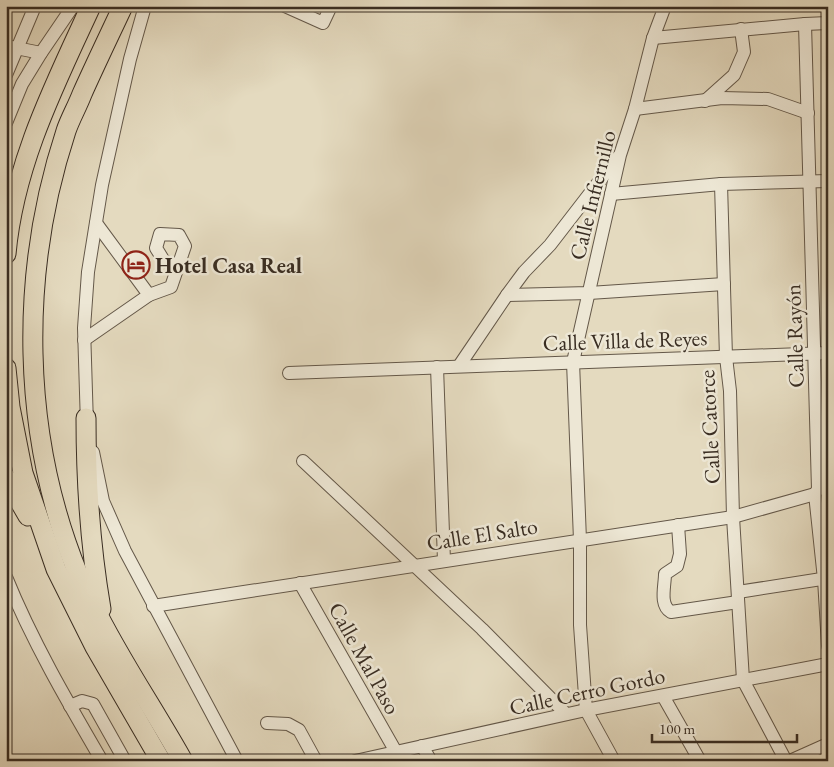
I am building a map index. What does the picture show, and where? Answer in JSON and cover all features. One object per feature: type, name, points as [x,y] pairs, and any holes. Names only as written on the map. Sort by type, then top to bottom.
[{"type":"highway","points":[[6,254],[18,184],[37,126],[92,6]]},
{"type":"highway","points":[[123,6],[67,130],[48,192],[40,237],[32,320],[35,404],[46,472],[57,516],[78,576],[105,630],[183,761]]},
{"type":"highway","points":[[6,368],[10,407],[23,472],[56,569]]},
{"type":"highway","points":[[86,418],[86,474],[93,563],[105,630]]},
{"type":"highway","points":[[6,478],[56,569],[95,647],[161,761]]},
{"type":"street","points":[[6,75],[12,46],[35,6]]},
{"type":"street","points":[[6,123],[22,84],[73,6]]},
{"type":"street","points":[[145,6],[130,58],[102,185],[88,272],[84,340],[86,418],[103,501],[125,551],[237,761]]},
{"type":"street","points":[[285,6],[323,23],[331,6]]},
{"type":"street","name":"Calle Infiernillo","points":[[586,710],[580,625],[580,540],[573,362],[620,155],[635,109],[653,38],[665,6]]},
{"type":"street","points":[[653,38],[828,23]]},
{"type":"street","name":"Calle Rayón","points":[[805,24],[818,475],[821,490],[828,646]]},
{"type":"street","points":[[705,101],[734,75],[744,52],[741,29]]},
{"type":"street","points":[[12,46],[41,53]]},
{"type":"street","points":[[635,109],[722,98],[768,99],[808,113]]},
{"type":"street","points":[[460,366],[524,272],[550,245],[620,155]]},
{"type":"street","points":[[611,194],[721,184],[828,181]]},
{"type":"street","name":"Calle Catorce","points":[[721,184],[726,357],[730,391],[733,517],[743,680]]},
{"type":"street","points":[[96,223],[149,295]]},
{"type":"street","points":[[84,340],[149,295],[171,286],[178,266]]},
{"type":"street","points":[[507,295],[589,293],[724,284]]},
{"type":"street","name":"Calle Villa de Reyes","points":[[288,373],[828,353]]},
{"type":"street","points":[[436,367],[444,561]]},
{"type":"street","points":[[303,461],[482,629],[566,714]]},
{"type":"street","points":[[818,475],[828,465]]},
{"type":"street","name":"Calle El Salto","points":[[154,606],[733,517],[821,490]]},
{"type":"street","points":[[678,525],[680,554],[677,566],[665,574],[663,604],[671,612],[826,578]]},
{"type":"street","points":[[6,576],[70,706],[102,761]]},
{"type":"street","name":"Calle Mal Paso","points":[[300,583],[396,752]]},
{"type":"street","name":"Calle Cerro Gordo","points":[[355,761],[566,714],[828,664]]},
{"type":"street","points":[[743,680],[786,761]]},
{"type":"street","points":[[662,696],[700,761]]},
{"type":"street","points":[[70,706],[82,702],[93,704],[125,761]]},
{"type":"street","points":[[586,710],[614,761]]},
{"type":"street","points":[[267,723],[288,724],[299,730],[316,761]]},
{"type":"street","points":[[790,761],[828,744]]},
{"type":"street","points":[[422,746],[430,761]]},
{"type":"place","name":"Hotel Casa Real","points":[[136,265]]}]
